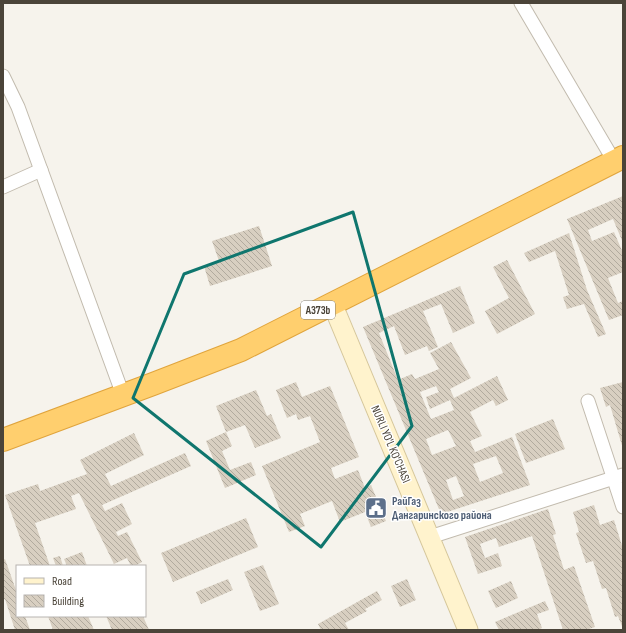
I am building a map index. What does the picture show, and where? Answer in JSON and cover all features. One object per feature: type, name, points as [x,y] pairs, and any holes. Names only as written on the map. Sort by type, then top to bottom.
[{"type":"highway","name":"A373b","points":[[3,440],[241,350],[618,159]]},
{"type":"main road","name":"NURLI YO'L KO'CHASI","points":[[332,303],[468,630]]},
{"type":"street","points":[[521,3],[618,159]]},
{"type":"street","points":[[3,76],[18,107],[123,395]]},
{"type":"street","points":[[3,187],[41,170]]},
{"type":"street","points":[[588,401],[618,476],[623,507]]},
{"type":"street","points":[[430,537],[618,476]]},
{"type":"highlighted area","points":[[353,212],[412,426],[321,547],[133,398],[184,274]]},
{"type":"building","points":[[623,196],[623,243],[613,219],[588,230],[592,241],[614,232],[623,253],[623,272],[608,278],[618,303],[623,301],[623,315],[609,320],[567,219]]},
{"type":"building","points":[[259,226],[272,266],[210,286],[204,266],[219,261],[212,241]]},
{"type":"building","points":[[569,233],[587,290],[606,334],[598,337],[584,304],[567,309],[563,297],[569,295],[555,251],[529,262],[524,253]]},
{"type":"building","points":[[507,260],[535,314],[497,334],[485,311],[509,298],[493,267]]},
{"type":"building","points":[[460,286],[475,323],[453,333],[441,304],[423,311],[438,347],[429,351],[427,346],[405,355],[394,326],[379,333],[398,380],[412,374],[415,379],[439,369],[430,353],[451,342],[471,378],[450,389],[454,398],[497,376],[508,400],[496,406],[493,400],[470,412],[482,436],[470,441],[475,452],[512,437],[530,485],[441,514],[363,327]],"holes":[[[436,386],[439,392],[426,397],[430,409],[450,400],[454,410],[431,419],[420,392]],[[448,430],[456,446],[432,455],[426,439]],[[496,456],[503,473],[480,482],[473,464]],[[456,476],[464,496],[453,500],[446,480]]]},
{"type":"building","points":[[296,382],[302,397],[330,386],[359,457],[331,468],[335,479],[358,470],[365,488],[371,485],[386,521],[371,527],[365,512],[340,522],[332,501],[300,514],[305,526],[289,532],[262,466],[320,442],[310,416],[298,420],[296,414],[287,418],[276,390]]},
{"type":"building","points":[[623,382],[623,449],[610,405],[606,407],[600,388]]},
{"type":"building","points":[[256,390],[267,416],[271,414],[281,438],[255,448],[245,425],[226,432],[216,406]]},
{"type":"building","points":[[553,419],[565,449],[526,463],[515,434]]},
{"type":"building","points":[[226,432],[232,446],[222,451],[230,470],[251,462],[256,475],[225,488],[206,441]]},
{"type":"building","points":[[134,433],[144,455],[105,474],[111,486],[185,453],[191,466],[102,505],[105,511],[122,503],[132,524],[116,532],[118,536],[127,532],[142,562],[137,565],[130,565],[127,558],[114,564],[79,493],[71,496],[76,509],[35,523],[50,565],[30,565],[5,495],[38,484],[40,491],[87,474],[80,460]]},
{"type":"building","points":[[594,505],[600,525],[614,520],[623,549],[623,629],[618,616],[615,617],[606,588],[602,589],[593,561],[586,563],[576,533],[579,532],[573,512]]},
{"type":"building","points":[[548,509],[556,534],[553,535],[564,570],[574,566],[595,627],[586,630],[563,630],[532,536],[499,547],[496,538],[480,544],[485,558],[498,553],[502,566],[478,574],[465,537]]},
{"type":"building","points":[[246,518],[258,547],[173,582],[161,553]]},
{"type":"building","points":[[82,552],[87,565],[67,565],[64,559]]},
{"type":"building","points":[[60,556],[63,565],[56,565],[53,558]]},
{"type":"building","points":[[5,559],[16,590],[16,617],[25,617],[30,630],[15,630],[5,599],[3,600],[3,560]]},
{"type":"building","points":[[263,565],[279,604],[260,611],[244,572]]},
{"type":"building","points":[[228,579],[233,590],[201,604],[196,592]]},
{"type":"building","points":[[407,579],[416,600],[400,607],[391,586]]},
{"type":"building","points":[[511,581],[518,598],[496,608],[488,591]]},
{"type":"building","points":[[377,591],[382,600],[365,609],[367,611],[345,623],[349,630],[321,630],[318,624]]},
{"type":"building","points":[[545,601],[549,610],[537,614],[542,628],[538,630],[499,630],[495,622]]},
{"type":"building","points":[[48,617],[88,617],[94,630],[53,630]]},
{"type":"building","points":[[106,617],[143,617],[149,630],[112,630]]},
{"type":"place","name":"РайГаз Дангаринского района","points":[[376,508]]}]
